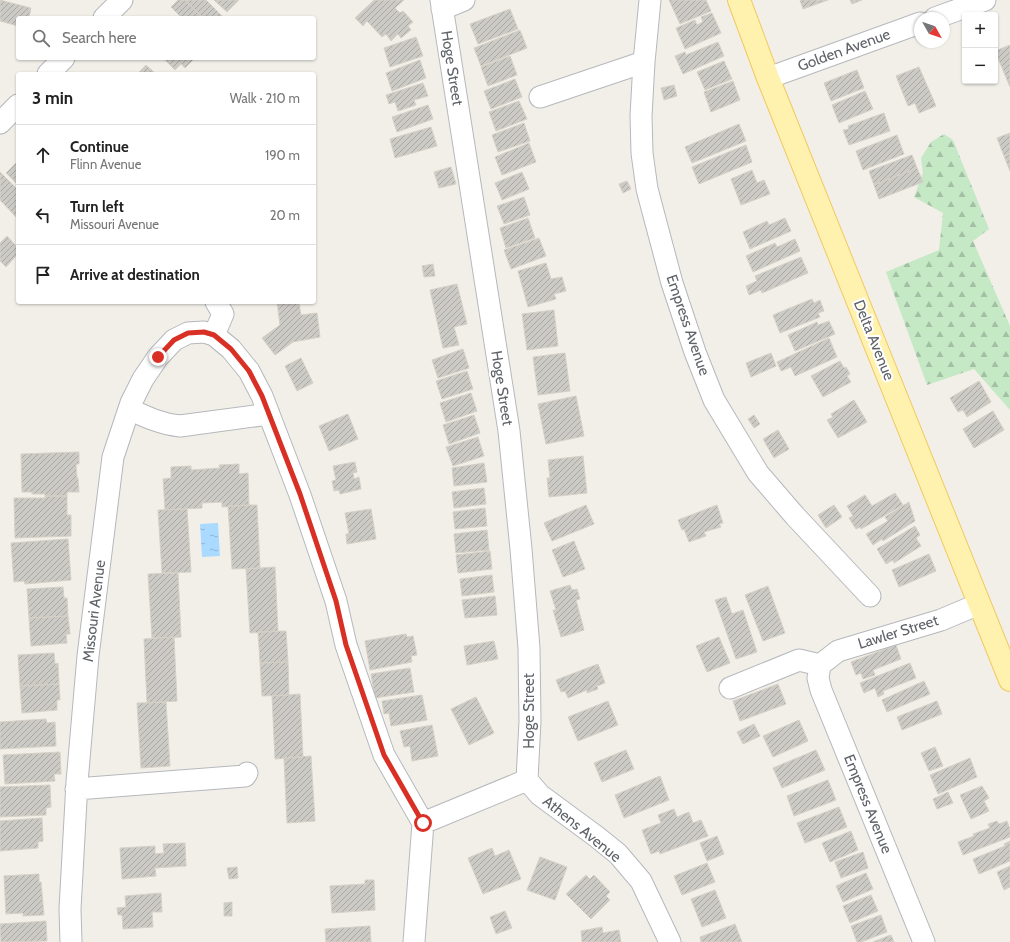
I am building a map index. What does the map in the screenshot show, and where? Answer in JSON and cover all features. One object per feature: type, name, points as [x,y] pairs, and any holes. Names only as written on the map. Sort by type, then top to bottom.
[{"type":"main road","name":"Delta Avenue","points":[[739,0],[768,78],[1010,680]]},
{"type":"street","points":[[106,16],[122,0]]},
{"type":"street","points":[[442,4],[464,0]]},
{"type":"street","name":"Empress Avenue","points":[[650,0],[641,116],[642,153],[648,189],[672,283],[695,352],[714,400],[758,473],[794,516],[870,596]]},
{"type":"street","points":[[950,13],[985,0]]},
{"type":"street","name":"Hoge Street","points":[[442,4],[510,439],[529,648],[530,721],[527,780]]},
{"type":"street","name":"Golden Avenue","points":[[768,78],[914,25]]},
{"type":"street","points":[[50,72],[62,60]]},
{"type":"street","points":[[540,97],[644,62]]},
{"type":"street","points":[[0,123],[16,106]]},
{"type":"street","points":[[217,304],[223,314],[214,335],[231,349],[249,371],[262,396],[303,502],[336,601],[346,645],[384,755],[423,823],[414,942]]},
{"type":"street","name":"Missouri Avenue","points":[[70,942],[70,909],[76,789],[88,656],[113,457],[129,409],[142,379],[158,357],[174,340],[188,333],[204,332],[214,335]]},
{"type":"street","points":[[129,409],[160,422],[180,426],[269,414]]},
{"type":"street","name":"Lawler Street","points":[[820,665],[838,651],[941,620],[980,604]]},
{"type":"street","points":[[730,688],[799,660],[820,665]]},
{"type":"street","name":"Empress Avenue","points":[[820,665],[818,678],[821,690],[924,942]]},
{"type":"street","points":[[76,789],[245,776],[247,773]]},
{"type":"street","points":[[423,823],[527,780]]},
{"type":"street","name":"Athens Avenue","points":[[527,780],[540,795],[618,854],[641,881],[670,942]]},
{"type":"green space","points":[[944,134],[953,140],[989,229],[973,241],[1010,326],[1010,410],[974,369],[927,385],[886,272],[939,250],[943,213],[914,197],[923,173],[921,158],[931,142]]},
{"type":"water","points":[[218,523],[220,556],[202,557],[200,524]]},
{"type":"building","points":[[0,0],[31,8],[29,16],[16,16],[16,25],[0,21]]},
{"type":"building","points":[[178,0],[185,0],[201,16],[180,16],[171,7]]},
{"type":"building","points":[[185,0],[206,0],[222,16],[201,16]]},
{"type":"building","points":[[214,0],[239,0],[227,12]]},
{"type":"building","points":[[374,0],[404,0],[395,8],[400,13],[403,11],[413,22],[408,26],[411,30],[401,38],[398,34],[391,41],[386,34],[382,37],[367,21],[363,26],[355,18]]},
{"type":"building","points":[[669,0],[706,0],[711,11],[680,24]]},
{"type":"building","points":[[800,0],[828,0],[803,9]]},
{"type":"building","points":[[850,0],[862,0],[852,4]]},
{"type":"building","points":[[510,9],[518,29],[478,44],[470,24]]},
{"type":"building","points":[[712,13],[721,33],[685,49],[676,28],[695,20],[697,25],[703,22],[701,17]]},
{"type":"building","points":[[520,30],[527,48],[481,66],[474,48]]},
{"type":"building","points":[[416,37],[423,56],[390,67],[384,48]]},
{"type":"building","points":[[718,42],[724,56],[683,74],[675,56],[685,52],[686,55]]},
{"type":"building","points":[[1010,45],[1010,87],[998,58],[998,50]]},
{"type":"building","points":[[510,56],[517,75],[488,86],[481,67]]},
{"type":"building","points":[[165,60],[193,60],[185,68],[181,64],[175,70]]},
{"type":"building","points":[[420,60],[426,78],[392,91],[386,73]]},
{"type":"building","points":[[724,61],[732,79],[705,90],[697,72]]},
{"type":"building","points":[[146,65],[154,72],[139,72]]},
{"type":"building","points":[[919,67],[936,106],[919,113],[915,103],[908,106],[896,76]]},
{"type":"building","points":[[857,70],[864,88],[831,101],[824,83]]},
{"type":"building","points":[[515,79],[522,97],[491,109],[484,91]]},
{"type":"building","points":[[733,81],[740,100],[711,112],[704,92]]},
{"type":"building","points":[[423,83],[428,96],[414,100],[416,105],[398,111],[395,102],[389,104],[386,95]]},
{"type":"building","points":[[674,85],[677,96],[664,100],[661,88]]},
{"type":"building","points":[[865,91],[873,109],[839,123],[832,105]]},
{"type":"building","points":[[519,101],[527,119],[496,131],[489,112]]},
{"type":"building","points":[[428,105],[433,119],[397,132],[392,117]]},
{"type":"building","points":[[884,113],[890,131],[849,145],[843,130],[849,129],[848,126]]},
{"type":"building","points":[[524,123],[530,141],[498,152],[492,135]]},
{"type":"building","points":[[739,124],[746,141],[692,163],[685,147]]},
{"type":"building","points":[[431,127],[437,146],[395,158],[390,139]]},
{"type":"building","points":[[1010,133],[1010,154],[1004,156],[997,138]]},
{"type":"building","points":[[897,135],[904,154],[863,170],[856,151]]},
{"type":"building","points":[[529,143],[536,162],[502,175],[495,157]]},
{"type":"building","points":[[746,145],[752,162],[699,184],[692,167]]},
{"type":"building","points":[[1010,154],[1010,171],[1004,156]]},
{"type":"building","points":[[912,155],[917,168],[874,185],[869,171]]},
{"type":"building","points":[[16,163],[16,183],[6,173]]},
{"type":"building","points":[[451,167],[456,184],[439,188],[434,172]]},
{"type":"building","points":[[917,168],[923,182],[879,199],[874,185]]},
{"type":"building","points":[[752,170],[757,183],[764,180],[770,194],[741,205],[731,179]]},
{"type":"building","points":[[0,172],[16,188],[16,217],[0,200]]},
{"type":"building","points":[[522,172],[529,189],[502,200],[495,183]]},
{"type":"building","points":[[627,181],[631,189],[623,193],[619,184]]},
{"type":"building","points":[[524,197],[530,215],[504,224],[497,206]]},
{"type":"building","points":[[528,218],[535,238],[506,248],[500,228]]},
{"type":"building","points":[[785,218],[791,231],[750,249],[743,232],[767,221],[769,225]]},
{"type":"building","points":[[7,236],[16,246],[16,256],[6,267],[0,261],[0,243]]},
{"type":"building","points":[[539,238],[546,256],[511,269],[504,250]]},
{"type":"building","points":[[795,239],[800,251],[753,272],[746,256],[775,243],[777,247]]},
{"type":"building","points":[[801,257],[808,273],[762,293],[761,290],[749,295],[746,286],[757,281],[755,276]]},
{"type":"building","points":[[546,263],[551,279],[562,277],[566,291],[554,294],[556,299],[528,307],[518,271]]},
{"type":"building","points":[[433,264],[435,276],[424,277],[422,266]]},
{"type":"building","points":[[457,284],[467,324],[454,327],[459,345],[443,348],[430,290]]},
{"type":"building","points":[[812,299],[814,303],[820,300],[824,311],[818,313],[820,317],[780,333],[773,315]]},
{"type":"building","points":[[277,304],[299,304],[301,315],[317,313],[320,337],[293,342],[275,355],[262,338],[280,325]]},
{"type":"building","points":[[554,310],[558,346],[527,350],[522,314]]},
{"type":"building","points":[[829,321],[835,334],[795,351],[788,335],[817,322],[818,325]]},
{"type":"building","points":[[829,338],[837,357],[795,376],[791,367],[781,371],[777,362]]},
{"type":"building","points":[[463,349],[469,368],[438,378],[432,360]]},
{"type":"building","points":[[565,353],[570,391],[538,395],[533,357]]},
{"type":"building","points":[[771,353],[776,366],[751,377],[746,363]]},
{"type":"building","points":[[301,358],[313,383],[297,391],[285,366]]},
{"type":"building","points":[[840,361],[850,374],[847,376],[851,382],[823,397],[811,376]]},
{"type":"building","points":[[467,371],[473,389],[442,399],[436,381]]},
{"type":"building","points":[[979,381],[991,402],[967,417],[963,410],[958,412],[950,398]]},
{"type":"building","points":[[471,393],[477,411],[446,422],[440,403]]},
{"type":"building","points":[[576,396],[584,436],[546,444],[538,404]]},
{"type":"building","points":[[854,400],[867,422],[838,438],[827,420],[833,417],[831,414]]},
{"type":"building","points":[[993,411],[1004,430],[974,448],[963,429]]},
{"type":"building","points":[[348,414],[358,439],[329,451],[319,426]]},
{"type":"building","points":[[474,415],[480,433],[449,444],[443,425]]},
{"type":"building","points":[[754,415],[760,424],[754,428],[748,419]]},
{"type":"building","points":[[778,430],[789,449],[774,458],[763,439]]},
{"type":"building","points":[[478,437],[484,456],[453,466],[446,447]]},
{"type":"building","points":[[79,452],[79,464],[76,464],[79,492],[67,492],[67,496],[45,496],[45,494],[22,492],[21,454]]},
{"type":"building","points":[[583,456],[587,493],[549,497],[547,478],[550,478],[548,460]]},
{"type":"building","points":[[355,462],[357,472],[353,473],[354,479],[359,477],[361,489],[340,494],[339,490],[334,491],[332,481],[336,480],[333,466]]},
{"type":"building","points":[[484,463],[487,482],[454,486],[452,468]]},
{"type":"building","points":[[239,464],[239,474],[248,473],[249,505],[222,507],[222,502],[202,503],[202,508],[165,510],[163,479],[171,478],[171,467],[191,466],[191,470],[220,468],[219,465]]},
{"type":"building","points":[[484,488],[486,504],[454,508],[452,492]]},
{"type":"building","points":[[895,493],[903,505],[861,529],[860,527],[856,529],[849,518],[853,516],[847,506],[865,495],[872,506]]},
{"type":"building","points":[[45,496],[67,496],[67,515],[71,515],[71,536],[15,538],[14,498],[45,498]]},
{"type":"building","points":[[909,502],[915,521],[883,541],[882,539],[873,545],[866,534],[888,521],[885,517]]},
{"type":"building","points":[[257,505],[260,568],[232,569],[228,506]]},
{"type":"building","points":[[586,505],[594,524],[552,541],[544,523]]},
{"type":"building","points":[[717,505],[723,523],[719,524],[721,527],[704,532],[706,536],[689,542],[684,529],[682,530],[678,520]]},
{"type":"building","points":[[834,505],[842,517],[826,528],[818,515]]},
{"type":"building","points":[[485,508],[487,526],[455,529],[453,512]]},
{"type":"building","points":[[187,509],[191,572],[162,573],[158,510]]},
{"type":"building","points":[[371,509],[376,539],[347,544],[346,534],[349,534],[345,513]]},
{"type":"building","points":[[915,526],[920,535],[916,538],[921,546],[894,563],[893,560],[886,564],[877,549]]},
{"type":"building","points":[[487,530],[489,550],[456,553],[454,534]]},
{"type":"building","points":[[68,539],[71,580],[25,584],[24,581],[14,582],[11,543]]},
{"type":"building","points":[[574,541],[585,569],[563,577],[552,550]]},
{"type":"building","points":[[490,551],[492,569],[458,573],[456,555]]},
{"type":"building","points":[[929,554],[936,571],[899,587],[892,570]]},
{"type":"building","points":[[275,567],[278,631],[250,633],[246,569]]},
{"type":"building","points":[[178,573],[181,637],[152,638],[148,574]]},
{"type":"building","points":[[492,575],[494,592],[462,596],[460,579]]},
{"type":"building","points":[[570,585],[572,590],[577,589],[580,599],[576,600],[584,630],[561,637],[553,610],[556,610],[550,591]]},
{"type":"building","points":[[768,586],[785,633],[763,641],[745,595]]},
{"type":"building","points":[[63,587],[64,598],[67,598],[68,616],[29,618],[27,589]]},
{"type":"building","points":[[495,596],[497,615],[465,618],[462,600]]},
{"type":"building","points":[[726,597],[732,614],[743,610],[757,652],[736,659],[715,600]]},
{"type":"building","points":[[68,616],[70,634],[66,634],[67,643],[31,646],[29,618]]},
{"type":"building","points":[[286,631],[288,662],[260,663],[258,632]]},
{"type":"building","points":[[406,634],[407,637],[413,636],[417,655],[411,656],[412,662],[370,670],[365,641]]},
{"type":"building","points":[[174,637],[177,701],[147,703],[144,639]]},
{"type":"building","points":[[719,637],[730,663],[707,672],[696,646]]},
{"type":"building","points":[[494,641],[498,659],[467,665],[464,646]]},
{"type":"building","points":[[896,645],[901,659],[873,670],[875,675],[863,679],[861,673],[856,675],[851,662]]},
{"type":"building","points":[[54,653],[55,664],[58,663],[59,684],[20,686],[18,655]]},
{"type":"building","points":[[288,662],[289,695],[262,696],[260,663]]},
{"type":"building","points":[[910,663],[916,678],[883,691],[884,694],[878,697],[875,688],[864,693],[860,683]]},
{"type":"building","points":[[598,664],[605,683],[597,686],[598,689],[587,693],[587,690],[568,698],[565,691],[561,692],[556,680]]},
{"type":"building","points":[[410,668],[414,692],[375,698],[371,674]]},
{"type":"building","points":[[924,681],[930,694],[887,712],[882,700]]},
{"type":"building","points":[[59,684],[60,700],[57,700],[57,710],[22,713],[20,686]]},
{"type":"building","points":[[778,684],[786,704],[740,721],[733,701]]},
{"type":"building","points":[[300,694],[303,757],[275,759],[272,696]]},
{"type":"building","points":[[422,695],[427,720],[391,726],[389,713],[384,714],[382,701]]},
{"type":"building","points":[[476,697],[494,733],[469,745],[451,709]]},
{"type":"building","points":[[608,701],[618,725],[578,741],[568,717]]},
{"type":"building","points":[[937,701],[942,714],[902,730],[897,717]]},
{"type":"building","points":[[166,702],[170,766],[141,768],[137,703]]},
{"type":"building","points":[[46,719],[47,723],[55,722],[56,746],[0,749],[0,722]]},
{"type":"building","points":[[799,720],[808,741],[773,757],[763,736]]},
{"type":"building","points":[[754,724],[760,736],[743,744],[737,732]]},
{"type":"building","points":[[432,725],[438,756],[412,761],[410,746],[404,747],[400,731]]},
{"type":"building","points":[[935,747],[943,766],[929,771],[921,753]]},
{"type":"building","points":[[626,750],[634,769],[602,782],[594,763]]},
{"type":"building","points":[[816,750],[825,770],[782,788],[773,768]]},
{"type":"building","points":[[60,752],[61,774],[54,774],[55,781],[5,784],[3,755]]},
{"type":"building","points":[[311,756],[315,821],[287,823],[284,758]]},
{"type":"building","points":[[970,758],[977,777],[938,794],[930,775]]},
{"type":"building","points":[[660,776],[669,800],[624,818],[615,795]]},
{"type":"building","points":[[828,780],[836,800],[794,816],[787,796]]},
{"type":"building","points":[[50,785],[51,807],[46,808],[46,815],[0,817],[0,787]]},
{"type":"building","points":[[982,786],[989,798],[984,801],[989,811],[971,819],[960,795]]},
{"type":"building","points":[[948,792],[953,803],[937,809],[933,799]]},
{"type":"building","points":[[839,807],[847,827],[805,843],[797,823]]},
{"type":"building","points":[[674,809],[677,817],[689,812],[693,823],[701,820],[708,836],[660,854],[659,851],[651,854],[642,830],[661,823],[658,815]]},
{"type":"building","points":[[42,818],[43,841],[38,842],[38,848],[0,851],[0,821]]},
{"type":"building","points":[[997,821],[999,824],[1007,821],[1010,829],[1010,837],[963,855],[958,842],[974,836],[973,834],[990,828],[988,824]]},
{"type":"building","points":[[851,831],[858,850],[830,862],[822,843]]},
{"type":"building","points":[[717,836],[724,854],[707,861],[700,843]]},
{"type":"building","points":[[1010,841],[1010,861],[979,874],[973,859],[1005,846],[1004,844]]},
{"type":"building","points":[[185,843],[186,866],[155,868],[156,876],[122,879],[120,848],[155,846],[155,854],[164,853],[163,844]]},
{"type":"building","points":[[492,848],[495,856],[509,850],[521,879],[483,894],[468,858]]},
{"type":"building","points":[[863,852],[868,868],[841,878],[835,862]]},
{"type":"building","points":[[540,857],[567,867],[555,900],[527,890]]},
{"type":"building","points":[[707,863],[715,882],[682,895],[674,876]]},
{"type":"building","points":[[1010,866],[1010,887],[1004,890],[997,872]]},
{"type":"building","points":[[237,867],[238,878],[229,879],[227,868]]},
{"type":"building","points":[[866,873],[873,889],[843,902],[836,886]]},
{"type":"building","points":[[39,874],[44,915],[23,916],[23,913],[6,914],[4,876]]},
{"type":"building","points":[[586,875],[590,879],[594,875],[610,892],[606,896],[610,900],[591,919],[566,894]]},
{"type":"building","points":[[365,880],[374,880],[375,910],[332,913],[330,886],[365,884]]},
{"type":"building","points":[[715,890],[726,918],[702,927],[691,899]]},
{"type":"building","points":[[161,893],[162,912],[152,912],[153,927],[123,929],[122,915],[118,915],[117,908],[126,907],[125,896]]},
{"type":"building","points":[[871,895],[878,911],[850,923],[843,906]]},
{"type":"building","points":[[232,902],[232,916],[224,916],[224,903]]},
{"type":"building","points":[[505,911],[512,928],[496,934],[490,917]]},
{"type":"building","points":[[881,915],[887,932],[861,942],[857,942],[851,926]]},
{"type":"building","points":[[46,921],[47,941],[1,942],[0,924]]},
{"type":"building","points":[[735,924],[742,942],[701,942],[700,937]]},
{"type":"building","points":[[370,926],[371,942],[326,942],[325,929]]},
{"type":"building","points":[[602,927],[603,933],[619,930],[621,942],[582,942],[581,931]]},
{"type":"building","points":[[891,935],[894,942],[873,942],[888,936]]},
{"type":"route","points":[[158,357],[174,340],[188,333],[204,332],[214,335],[231,349],[249,371],[262,396],[300,494],[336,601],[346,645],[384,755],[423,823]]}]
